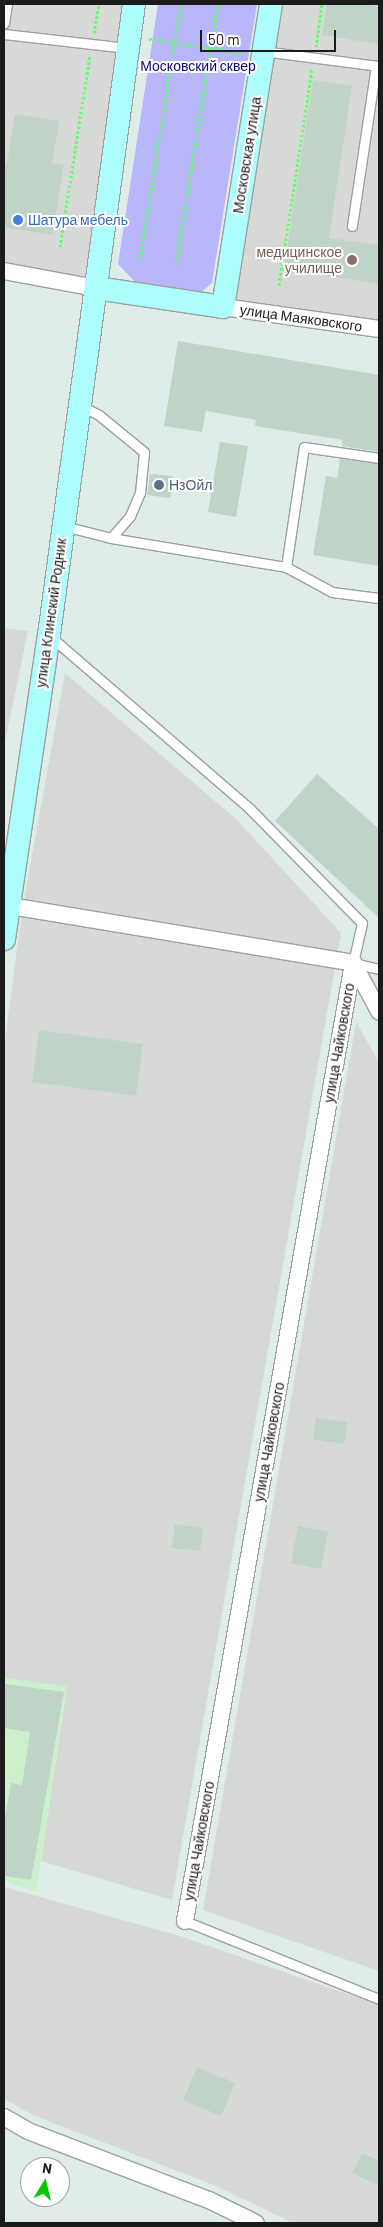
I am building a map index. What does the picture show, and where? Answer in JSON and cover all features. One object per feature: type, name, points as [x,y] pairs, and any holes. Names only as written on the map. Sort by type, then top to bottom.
[{"type":"main road","points":[[134,4],[96,288],[223,307]]},
{"type":"main road","name":"Московская улица","points":[[223,307],[271,4]]},
{"type":"main road","name":"улица Клинский Родник","points":[[4,939],[6,906],[49,635],[96,288]]},
{"type":"street","points":[[4,271],[96,288]]},
{"type":"street","name":"улица Маяковского","points":[[223,307],[379,329]]},
{"type":"street","points":[[6,906],[353,963],[379,1011]]},
{"type":"street","name":"улица Чайковского","points":[[185,1921],[353,963]]},
{"type":"street","points":[[4,2117],[28,2131],[209,2200],[256,2223]]},
{"type":"lane","points":[[4,23],[7,4]]},
{"type":"lane","points":[[4,34],[92,43],[128,42]]},
{"type":"lane","points":[[263,54],[378,66],[352,226]]},
{"type":"lane","points":[[80,405],[99,415],[144,452],[140,493],[130,516],[111,538]]},
{"type":"lane","points":[[286,567],[304,446],[379,458]]},
{"type":"lane","points":[[64,526],[111,538],[286,567],[332,592],[379,598]]},
{"type":"lane","points":[[49,635],[249,808],[362,922],[353,963],[379,969]]},
{"type":"lane","points":[[185,1921],[379,1999]]},
{"type":"path","points":[[60,247],[98,4]]},
{"type":"path","points":[[140,259],[181,4]]},
{"type":"path","points":[[176,264],[218,4]]},
{"type":"path","points":[[279,284],[322,4]]},
{"type":"path","points":[[128,42],[174,43],[263,54]]},
{"type":"shaded area","points":[[4,4],[137,4],[96,288],[4,271]]},
{"type":"shaded area","points":[[271,4],[379,4],[379,330],[223,307]]},
{"type":"shaded area","points":[[4,628],[28,631],[4,747]]},
{"type":"shaded area","points":[[65,673],[237,820],[341,933],[172,1900],[41,1861],[67,1687],[4,1678],[4,1048],[22,911]]},
{"type":"shaded area","points":[[356,1022],[379,1062],[379,1971],[203,1910]]},
{"type":"shaded area","points":[[4,1678],[67,1687],[36,1892],[4,1881]]},
{"type":"shaded area","points":[[4,1887],[180,1936],[379,2005],[379,2223],[293,2223],[216,2186],[35,2116],[4,2099]]},
{"type":"green space","name":"Московский сквер","points":[[158,4],[257,4],[212,283],[200,293],[136,283],[118,264]]},
{"type":"building","points":[[327,4],[370,4],[379,8],[378,44],[322,35]]},
{"type":"building","points":[[313,80],[352,86],[329,238],[379,245],[379,284],[284,269]]},
{"type":"building","points":[[15,114],[59,121],[52,163],[64,165],[52,235],[4,227],[4,163],[7,164]]},
{"type":"building","points":[[178,341],[379,375],[379,452],[342,446],[343,440],[255,426],[256,420],[206,411],[202,432],[164,426]]},
{"type":"building","points":[[220,442],[248,446],[236,517],[208,512]]},
{"type":"building","points":[[340,459],[379,464],[379,566],[313,555],[326,476],[337,478]]},
{"type":"building","points":[[150,474],[173,476],[170,498],[147,495]]},
{"type":"building","points":[[317,774],[379,829],[379,918],[275,821]]},
{"type":"building","points":[[39,1030],[143,1044],[136,1096],[32,1082]]},
{"type":"building","points":[[316,1417],[347,1422],[344,1444],[313,1439]]},
{"type":"building","points":[[175,1524],[203,1528],[200,1551],[172,1548]]},
{"type":"building","points":[[298,1526],[328,1531],[321,1569],[291,1563]]},
{"type":"building","points":[[4,1684],[64,1692],[31,1880],[4,1876],[4,1824],[11,1783],[22,1785],[30,1732],[4,1728]]},
{"type":"building","points":[[197,2067],[235,2083],[221,2116],[183,2100]]},
{"type":"building","points":[[362,2153],[379,2161],[379,2186],[352,2173]]},
{"type":"place","name":"Шатура мебель","points":[[18,220]]},
{"type":"place","name":"медицинское училище","points":[[352,260]]},
{"type":"place","name":"НзОйл","points":[[159,485]]}]
